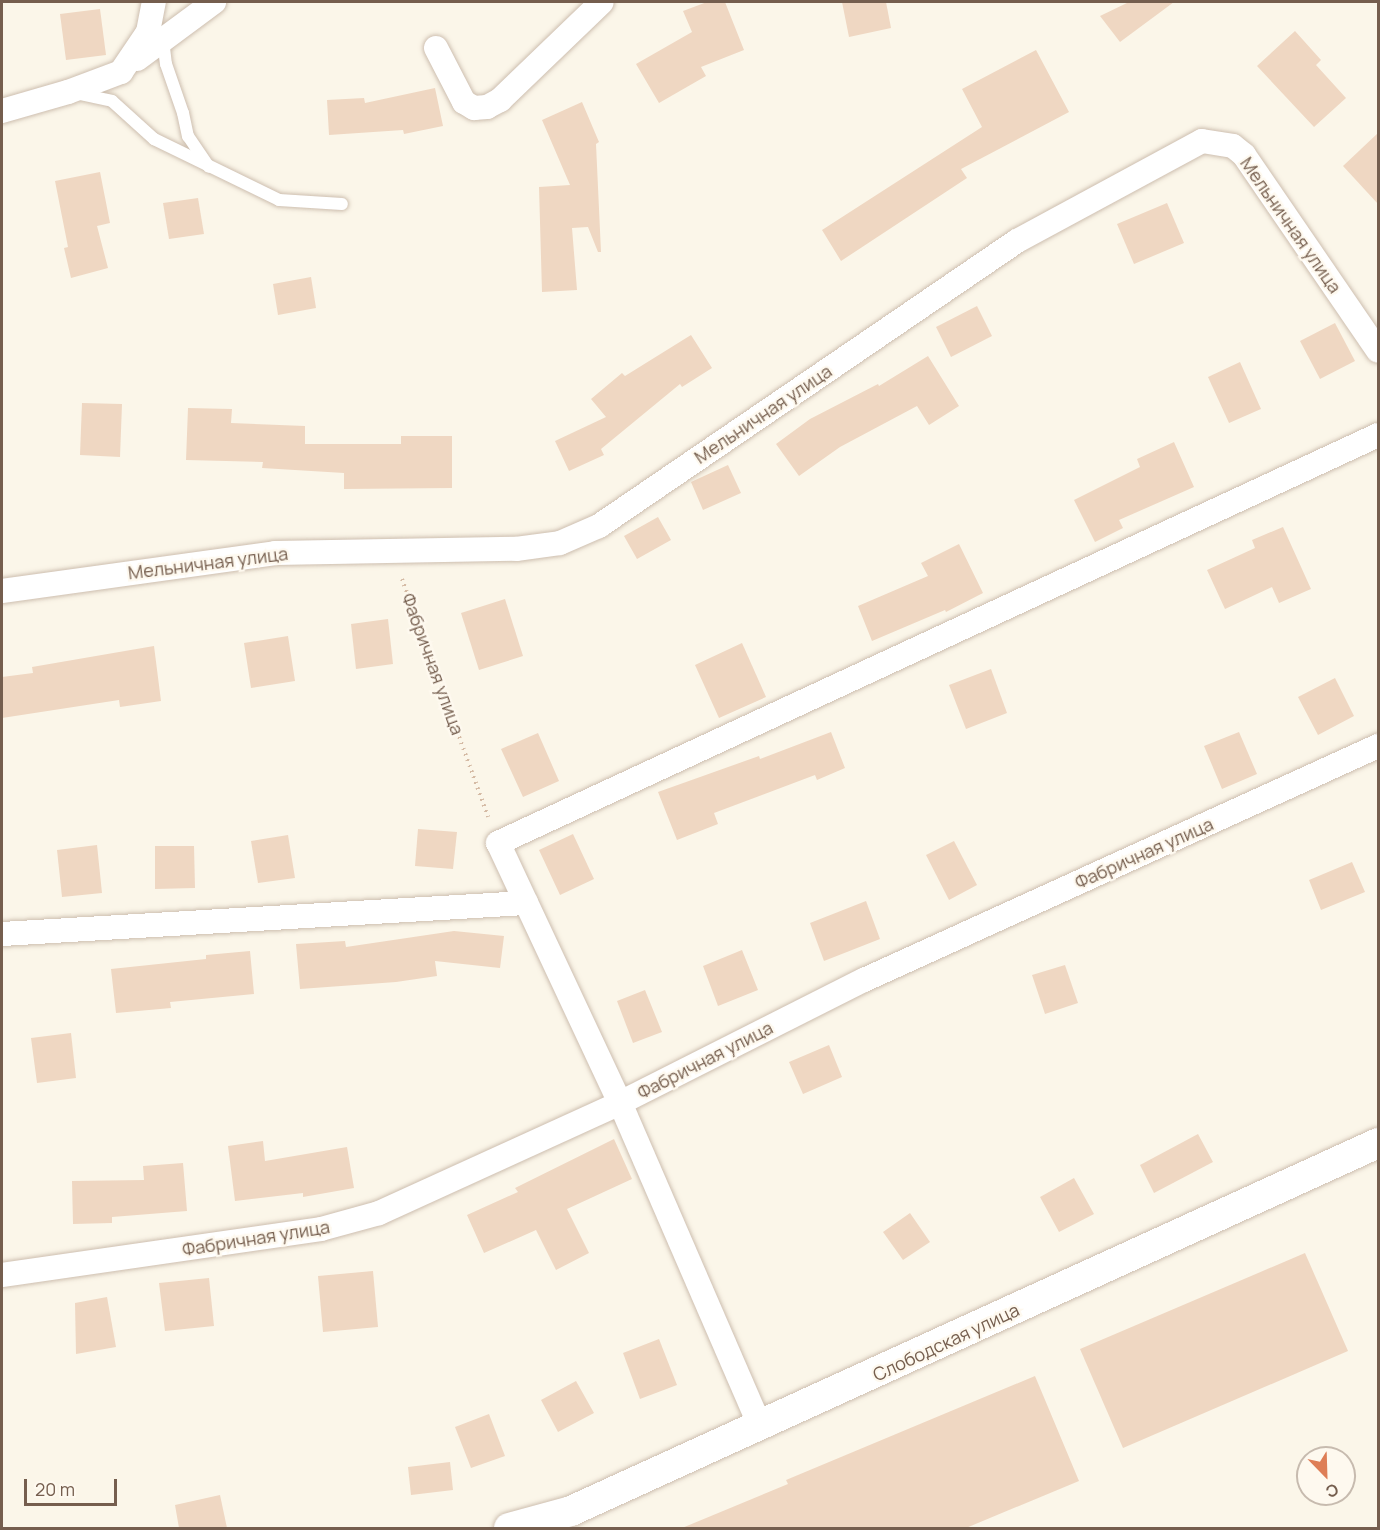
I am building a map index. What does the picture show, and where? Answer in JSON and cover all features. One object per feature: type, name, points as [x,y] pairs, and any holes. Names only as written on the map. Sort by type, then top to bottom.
[{"type":"street","points":[[121,72],[148,32],[154,2]]},
{"type":"street","points":[[2,111],[68,92],[121,72],[214,2]]},
{"type":"street","points":[[436,48],[464,102],[474,108],[487,107],[500,100],[602,2]]},
{"type":"street","name":"Мельничная улица","points":[[2,591],[257,555],[516,549],[560,543],[599,526],[1017,242],[1202,141],[1233,146],[1244,155],[1378,351]]},
{"type":"street","points":[[760,1426],[620,1103],[498,843],[1378,435]]},
{"type":"street","name":"Фабричная улица","points":[[2,1275],[321,1229],[379,1214],[620,1103],[864,980],[1378,746]]},
{"type":"street","points":[[2,934],[526,903]]},
{"type":"street","name":"Слободская улица","points":[[508,1528],[571,1511],[1378,1143]]},
{"type":"lane","points":[[163,40],[165,64],[183,113],[188,136],[209,168]]},
{"type":"lane","points":[[68,92],[112,101],[154,139],[209,168],[279,200],[342,204]]},
{"type":"path","name":"Фабричная улица","points":[[393,553],[498,843]]},
{"type":"building","points":[[707,2],[725,2],[744,50],[701,67],[706,76],[659,103],[636,64],[692,32],[683,11]]},
{"type":"building","points":[[842,2],[886,2],[891,28],[849,37]]},
{"type":"building","points":[[1129,2],[1174,2],[1120,42],[1100,16]]},
{"type":"building","points":[[100,9],[106,55],[66,60],[60,14]]},
{"type":"building","points":[[1295,31],[1321,60],[1316,65],[1346,98],[1314,127],[1257,66]]},
{"type":"building","points":[[1036,50],[1069,112],[961,169],[967,178],[841,261],[822,230],[982,127],[962,89]]},
{"type":"building","points":[[435,88],[443,126],[404,134],[403,130],[329,135],[327,100],[364,98],[365,103]]},
{"type":"building","points":[[582,102],[599,142],[596,144],[601,252],[598,252],[588,227],[572,228],[577,290],[542,292],[539,187],[570,185],[542,120]]},
{"type":"building","points":[[1378,133],[1378,204],[1343,166]]},
{"type":"building","points":[[100,172],[110,223],[97,226],[108,268],[71,278],[64,248],[68,247],[55,181]]},
{"type":"building","points":[[198,198],[204,234],[169,239],[163,203]]},
{"type":"building","points":[[1167,203],[1184,243],[1134,264],[1117,224]]},
{"type":"building","points":[[311,277],[316,308],[278,315],[273,284]]},
{"type":"building","points":[[977,306],[992,336],[951,357],[936,327]]},
{"type":"building","points":[[1335,323],[1355,361],[1320,379],[1300,341]]},
{"type":"building","points":[[691,335],[712,368],[682,387],[680,384],[601,449],[604,455],[569,471],[555,441],[606,417],[591,399],[622,373],[625,376]]},
{"type":"building","points":[[928,356],[959,406],[929,425],[917,406],[840,447],[799,476],[776,444],[810,419],[878,384],[879,386]]},
{"type":"building","points":[[1240,362],[1261,409],[1229,423],[1208,377]]},
{"type":"building","points":[[82,403],[122,404],[120,457],[80,455]]},
{"type":"building","points":[[188,408],[232,409],[231,423],[305,426],[305,444],[401,444],[401,436],[452,436],[452,488],[344,489],[344,473],[262,468],[263,462],[186,460]]},
{"type":"building","points":[[1174,442],[1194,487],[1119,520],[1123,528],[1095,542],[1074,500],[1140,467],[1137,459]]},
{"type":"building","points":[[728,465],[741,493],[703,510],[691,482]]},
{"type":"building","points":[[658,517],[671,540],[637,559],[624,536]]},
{"type":"building","points":[[1283,527],[1311,589],[1279,603],[1272,587],[1225,609],[1207,570],[1255,548],[1252,540]]},
{"type":"building","points":[[959,544],[983,593],[946,612],[945,610],[872,641],[858,606],[928,576],[921,563]]},
{"type":"building","points":[[505,599],[523,656],[479,670],[461,613]]},
{"type":"building","points":[[388,619],[393,664],[356,669],[351,624]]},
{"type":"building","points":[[288,636],[295,681],[251,688],[244,643]]},
{"type":"building","points":[[742,643],[766,697],[719,718],[695,665]]},
{"type":"building","points":[[154,646],[161,701],[120,707],[119,700],[2,718],[2,677],[33,673],[32,667]]},
{"type":"building","points":[[991,669],[1007,713],[966,729],[949,685]]},
{"type":"building","points":[[1335,678],[1354,716],[1318,735],[1298,697]]},
{"type":"building","points":[[831,732],[845,768],[817,780],[815,775],[714,813],[718,824],[677,840],[658,792],[759,756],[760,759]]},
{"type":"building","points":[[1239,732],[1257,774],[1222,789],[1204,746]]},
{"type":"building","points":[[538,733],[559,781],[523,797],[501,749]]},
{"type":"building","points":[[418,829],[457,832],[453,869],[415,866]]},
{"type":"building","points":[[573,834],[594,879],[560,895],[539,850]]},
{"type":"building","points":[[288,835],[295,878],[258,883],[251,841]]},
{"type":"building","points":[[954,841],[977,885],[949,900],[926,855]]},
{"type":"building","points":[[97,845],[102,893],[62,897],[57,850]]},
{"type":"building","points":[[155,846],[194,846],[195,888],[155,889]]},
{"type":"building","points":[[1352,862],[1365,892],[1321,910],[1309,880]]},
{"type":"building","points":[[866,901],[880,939],[824,961],[810,923]]},
{"type":"building","points":[[454,931],[504,936],[500,968],[435,961],[437,976],[396,982],[300,989],[296,944],[345,941],[346,947]]},
{"type":"building","points":[[742,950],[758,990],[718,1006],[703,966]]},
{"type":"building","points":[[250,951],[254,994],[170,1002],[171,1008],[116,1013],[111,969],[206,959],[206,955]]},
{"type":"building","points":[[1065,965],[1078,1003],[1045,1014],[1032,975]]},
{"type":"building","points":[[645,990],[662,1032],[633,1043],[617,1001]]},
{"type":"building","points":[[71,1033],[76,1078],[37,1083],[31,1038]]},
{"type":"building","points":[[829,1045],[842,1077],[803,1094],[789,1062]]},
{"type":"building","points":[[1198,1134],[1213,1162],[1154,1193],[1140,1165]]},
{"type":"building","points":[[614,1139],[632,1179],[567,1209],[589,1253],[556,1270],[536,1230],[484,1253],[467,1215],[518,1192],[515,1188]]},
{"type":"building","points":[[263,1141],[265,1161],[347,1147],[354,1188],[303,1197],[303,1193],[235,1201],[228,1146]]},
{"type":"building","points":[[183,1163],[187,1211],[112,1217],[112,1223],[73,1224],[72,1181],[144,1180],[143,1166]]},
{"type":"building","points":[[1074,1178],[1094,1214],[1059,1232],[1040,1197]]},
{"type":"building","points":[[910,1213],[930,1242],[903,1260],[883,1232]]},
{"type":"building","points":[[1305,1253],[1348,1351],[1123,1448],[1080,1349]]},
{"type":"building","points":[[373,1271],[378,1327],[323,1332],[318,1276]]},
{"type":"building","points":[[209,1278],[214,1326],[165,1331],[159,1283]]},
{"type":"building","points":[[107,1297],[116,1347],[76,1354],[75,1303]]},
{"type":"building","points":[[659,1339],[677,1385],[640,1399],[623,1353]]},
{"type":"building","points":[[1035,1376],[1079,1481],[966,1528],[682,1528],[788,1484],[786,1480]]},
{"type":"building","points":[[576,1381],[594,1413],[558,1432],[541,1400]]},
{"type":"building","points":[[489,1414],[505,1456],[471,1468],[455,1427]]},
{"type":"building","points":[[450,1462],[453,1490],[411,1495],[408,1467]]},
{"type":"building","points":[[220,1495],[227,1528],[179,1528],[175,1505]]}]
